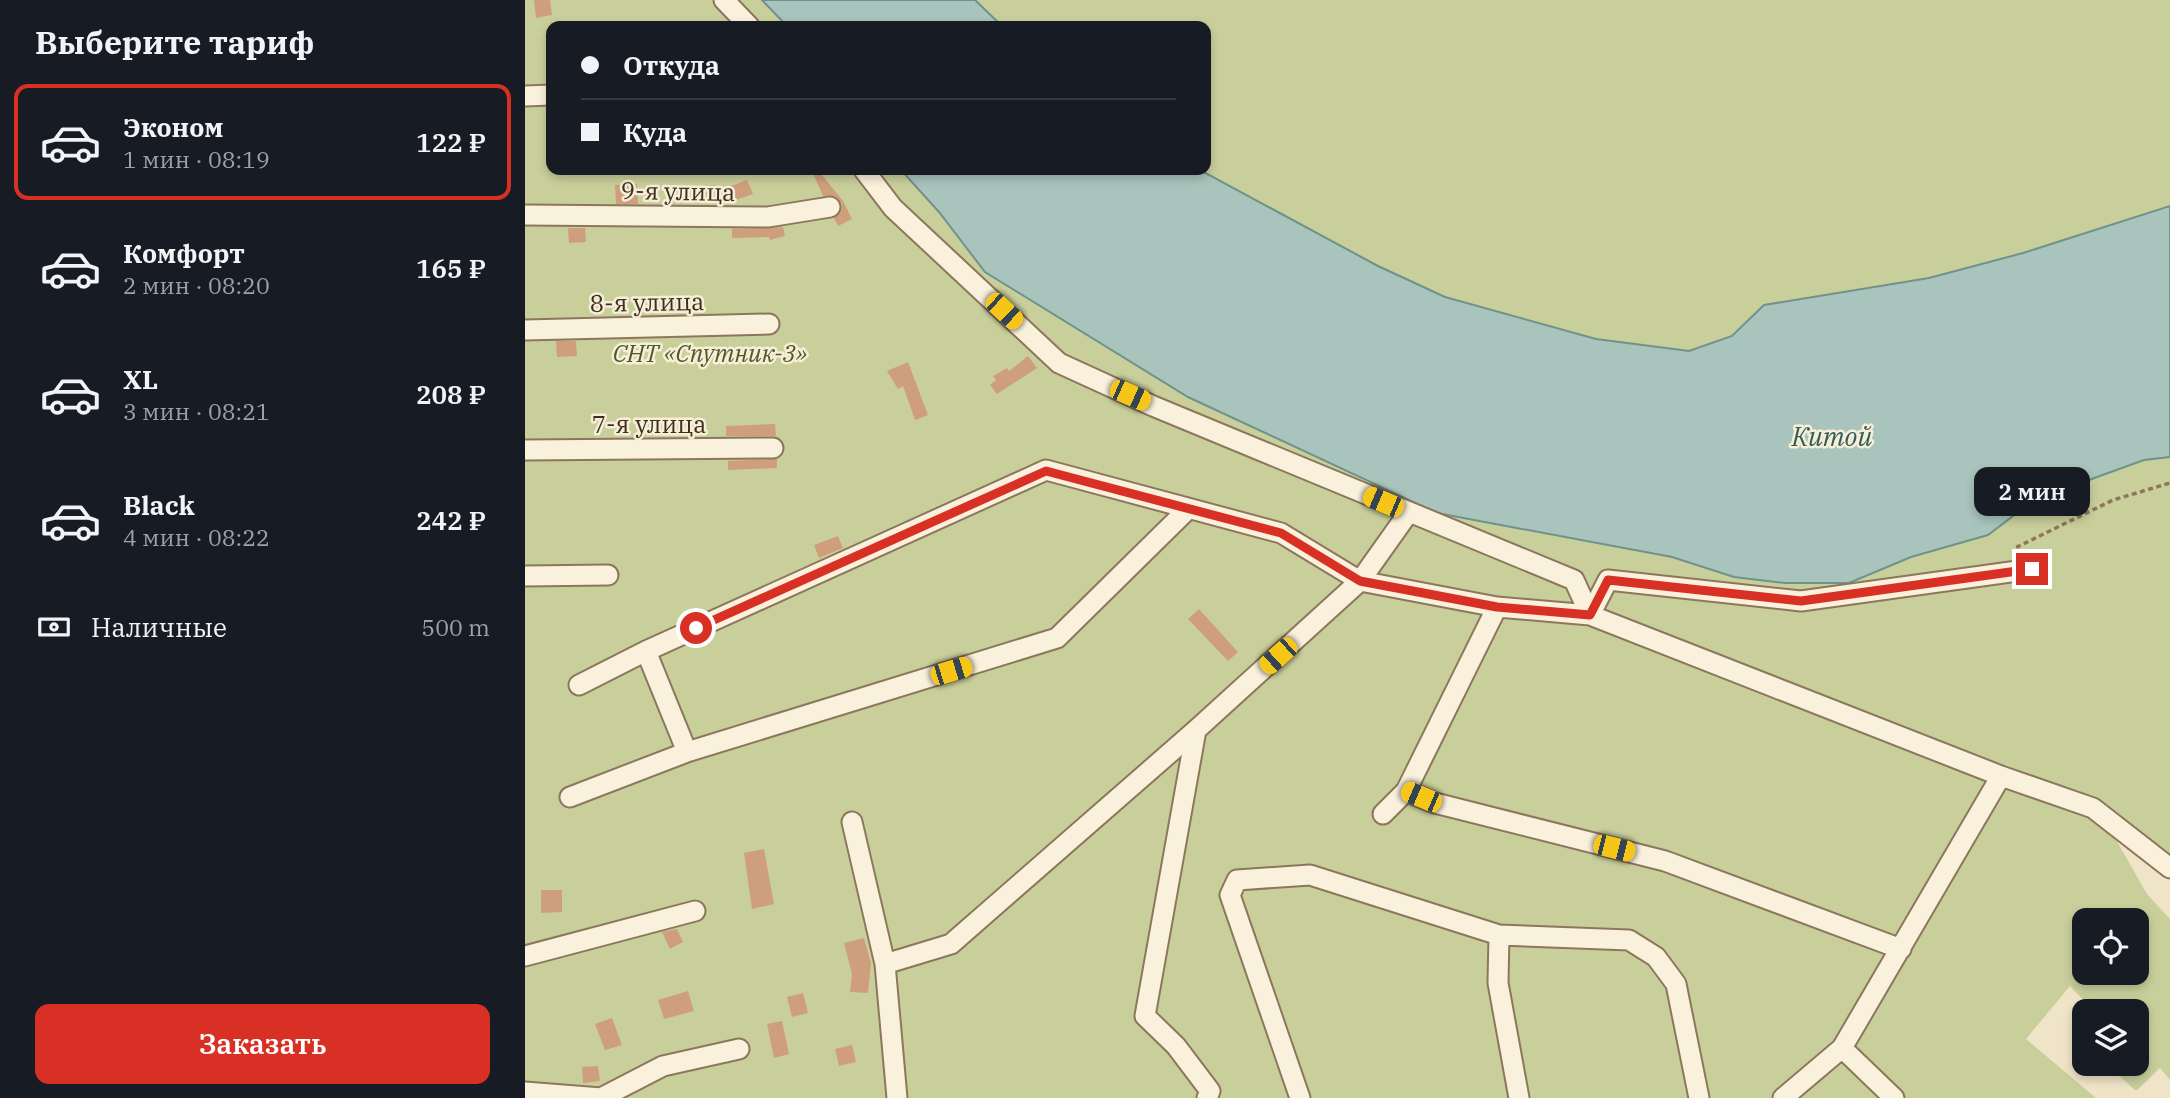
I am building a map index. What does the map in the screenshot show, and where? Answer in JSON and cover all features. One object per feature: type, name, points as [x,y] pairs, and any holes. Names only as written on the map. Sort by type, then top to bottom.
[{"type":"street","points":[[724,0],[744,21]]},
{"type":"street","points":[[525,96],[546,95]]},
{"type":"street","points":[[868,175],[893,208],[1059,363],[1574,580],[1590,615]]},
{"type":"street","name":"9-я улица","points":[[525,215],[768,217],[829,207]]},
{"type":"street","name":"8-я улица","points":[[525,330],[769,324]]},
{"type":"street","name":"7-я улица","points":[[525,450],[773,448]]},
{"type":"street","points":[[579,685],[646,651],[1046,471],[1281,533],[1360,581],[1497,607],[1590,615],[2001,776],[2092,808],[2170,869]]},
{"type":"street","points":[[570,797],[687,752],[1057,638],[1187,510]]},
{"type":"street","points":[[885,964],[951,944],[1196,730],[1360,581],[1409,512]]},
{"type":"street","points":[[1590,615],[1608,580],[1801,601],[2032,569]]},
{"type":"street","points":[[525,576],[608,575]]},
{"type":"street","points":[[1383,814],[1406,792],[1497,607]]},
{"type":"street","points":[[646,651],[687,752]]},
{"type":"street","points":[[1196,730],[1145,1016],[1176,1046],[1210,1091],[1207,1098]]},
{"type":"street","points":[[1783,1098],[1842,1048],[2001,776]]},
{"type":"street","points":[[1406,792],[1435,803],[1665,861],[1901,949]]},
{"type":"street","points":[[852,822],[885,964],[897,1098]]},
{"type":"street","points":[[1300,1098],[1230,895],[1237,880],[1310,875],[1499,935],[1629,940],[1656,957],[1676,984],[1699,1098]]},
{"type":"street","points":[[525,956],[695,911]]},
{"type":"street","points":[[1499,935],[1499,983],[1519,1098]]},
{"type":"street","points":[[1842,1048],[1894,1098]]},
{"type":"street","points":[[525,1092],[601,1098],[663,1066],[740,1049]]},
{"type":"path","points":[[2032,569],[2015,548],[2113,500],[2170,483]]},
{"type":"green space","name":"СНТ «Спутник-3»","points":[[525,0],[762,0],[782,21],[546,21],[546,175],[906,175],[939,212],[985,272],[1188,397],[1734,577],[1785,583],[1849,583],[1911,557],[1988,535],[2030,503],[2144,460],[2170,457],[2170,875],[2110,807],[2102,815],[2147,894],[2170,919],[2170,1080],[2160,1068],[2136,1091],[2119,1076],[2149,1076],[2149,999],[2082,999],[2070,986],[2026,1039],[2096,1098],[525,1098]]},
{"type":"green space","points":[[975,0],[2170,0],[2170,206],[2023,253],[1929,278],[1764,305],[1732,336],[1689,351],[1596,339],[1446,297],[1378,266],[1209,175],[1211,21],[997,21]]},
{"type":"water","points":[[762,0],[975,0],[997,21],[782,21]]},
{"type":"water","name":"Китой","points":[[906,175],[1209,175],[1378,266],[1445,297],[1596,339],[1689,351],[1732,336],[1764,305],[1929,278],[2023,253],[2170,206],[2170,457],[2144,460],[2030,503],[1988,535],[1911,557],[1849,583],[1785,583],[1734,577],[1672,557],[1437,513],[1188,397],[985,272],[939,212]]},
{"type":"building","points":[[534,0],[550,0],[552,15],[536,18]]},
{"type":"building","points":[[814,175],[822,175],[843,201],[852,219],[838,226],[834,218],[841,212],[842,204],[835,196],[823,196]]},
{"type":"building","points":[[747,180],[753,194],[733,201],[694,203],[696,186],[716,185],[716,192]]},
{"type":"building","points":[[637,184],[638,204],[616,204],[615,185]]},
{"type":"building","points":[[783,227],[785,236],[770,240],[769,237],[732,238],[732,229]]},
{"type":"building","points":[[568,228],[585,228],[586,242],[569,243]]},
{"type":"building","points":[[556,341],[576,341],[577,356],[557,357]]},
{"type":"building","points":[[1028,356],[1037,368],[997,394],[990,385],[996,380],[993,376],[1007,368],[1009,371]]},
{"type":"building","points":[[908,362],[928,415],[915,420],[903,386],[898,389],[887,371]]},
{"type":"building","points":[[775,424],[776,436],[726,436],[726,426]]},
{"type":"building","points":[[777,459],[777,468],[728,470],[728,461]]},
{"type":"building","points":[[838,536],[843,548],[819,558],[814,545]]},
{"type":"building","points":[[1199,609],[1238,652],[1228,661],[1188,619]]},
{"type":"building","points":[[764,849],[774,904],[752,909],[744,853]]},
{"type":"building","points":[[541,890],[562,890],[562,912],[541,913]]},
{"type":"building","points":[[677,929],[683,942],[670,949],[662,932]]},
{"type":"building","points":[[864,938],[871,963],[868,993],[850,992],[852,974],[844,943]]},
{"type":"building","points":[[688,991],[694,1011],[664,1019],[658,1000]]},
{"type":"building","points":[[803,993],[808,1013],[792,1017],[787,997]]},
{"type":"building","points":[[612,1018],[622,1045],[605,1050],[595,1024]]},
{"type":"building","points":[[782,1021],[789,1054],[774,1058],[767,1024]]},
{"type":"building","points":[[852,1045],[856,1062],[839,1066],[835,1049]]},
{"type":"building","points":[[598,1066],[600,1081],[583,1083],[582,1067]]},
{"type":"route","points":[[696,628],[1046,471],[1281,533],[1360,581],[1497,607],[1590,615],[1608,580],[1801,601],[2032,569]]}]
